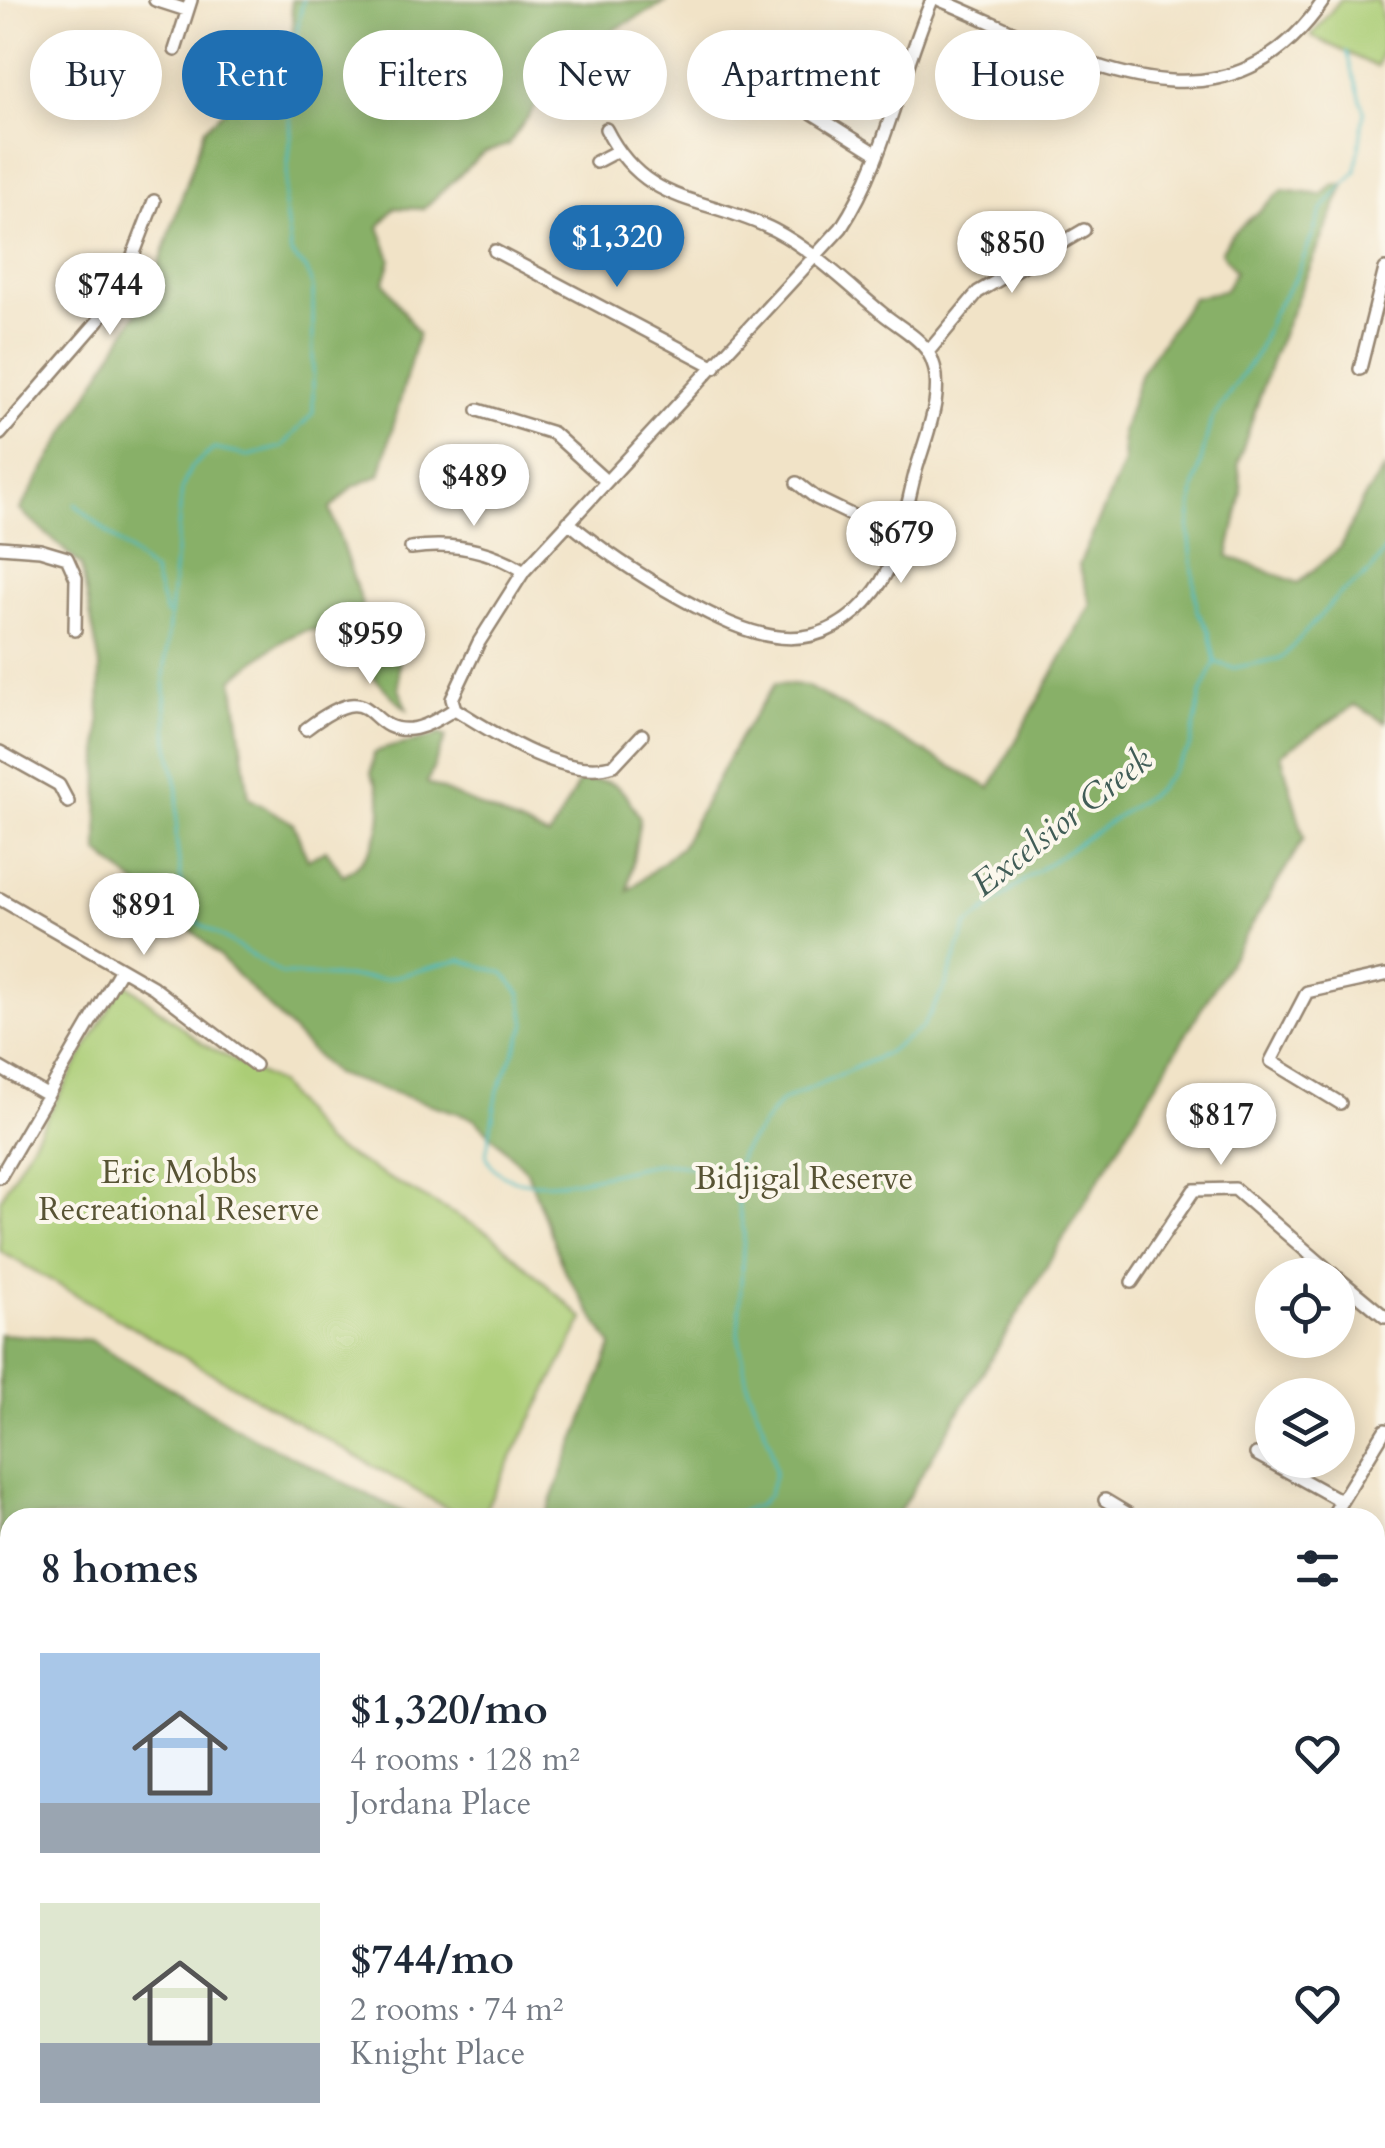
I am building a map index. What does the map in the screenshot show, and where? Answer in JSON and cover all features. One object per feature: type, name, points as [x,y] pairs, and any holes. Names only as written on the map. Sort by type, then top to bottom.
[{"type":"street","points":[[155,0],[189,5],[175,50]]},
{"type":"street","points":[[455,709],[454,690],[478,642],[524,571],[715,367],[854,208],[932,0]]},
{"type":"street","points":[[940,0],[1116,73],[1181,84],[1219,77],[1255,63],[1292,38],[1324,0]]},
{"type":"street","points":[[823,120],[876,153]]},
{"type":"street","points":[[568,522],[618,564],[738,630],[765,638],[819,633],[852,615],[880,582],[933,411],[935,381],[928,352],[814,256],[724,207],[692,201],[644,180],[617,151],[606,129]]},
{"type":"street","points":[[596,162],[617,151]]},
{"type":"street","points":[[0,434],[98,320],[131,262],[154,201]]},
{"type":"street","points":[[928,352],[978,292],[1084,230]]},
{"type":"street","points":[[495,250],[715,367]]},
{"type":"street","points":[[1360,369],[1385,269]]},
{"type":"street","points":[[478,410],[552,433],[606,482]]},
{"type":"street","points":[[798,482],[816,498],[897,536]]},
{"type":"street","points":[[0,546],[57,552],[67,558],[76,578],[75,630]]},
{"type":"street","points":[[411,548],[464,548],[501,556],[524,571]]},
{"type":"street","points":[[306,729],[342,705],[370,708],[392,727],[408,730],[455,709]]},
{"type":"street","points":[[455,709],[569,769],[614,766],[642,735]]},
{"type":"street","points":[[0,752],[59,785],[68,802]]},
{"type":"street","points":[[0,899],[153,987],[255,1065]]},
{"type":"street","points":[[0,1177],[121,969]]},
{"type":"street","points":[[1340,1103],[1270,1061],[1307,992],[1385,975]]},
{"type":"street","points":[[0,1068],[45,1094]]},
{"type":"street","points":[[1132,1282],[1194,1190],[1234,1189],[1314,1258]]},
{"type":"street","points":[[1355,1292],[1385,1316]]},
{"type":"street","points":[[1337,1508],[1385,1430]]},
{"type":"street","points":[[1300,1478],[1341,1500]]},
{"type":"street","points":[[1105,1500],[1118,1508]]},
{"type":"green space","name":"Bidjigal Reserve","points":[[291,0],[667,2],[614,30],[523,30],[526,120],[508,145],[483,153],[423,209],[394,208],[379,227],[391,259],[384,282],[418,334],[380,475],[352,487],[330,509],[361,601],[368,646],[399,657],[399,689],[407,709],[345,647],[318,631],[305,631],[286,639],[233,679],[249,798],[293,823],[308,860],[326,850],[343,875],[366,857],[378,830],[381,801],[371,774],[374,753],[439,734],[446,737],[427,783],[549,837],[579,782],[602,781],[617,786],[640,818],[628,891],[681,847],[740,737],[775,684],[806,686],[990,788],[1091,604],[1079,565],[1124,463],[1122,432],[1141,373],[1192,298],[1225,290],[1235,271],[1221,252],[1231,235],[1283,190],[1322,195],[1333,185],[1345,184],[1273,356],[1238,463],[1242,492],[1228,556],[1298,583],[1340,548],[1362,501],[1385,468],[1385,722],[1355,705],[1281,754],[1304,838],[901,1508],[549,1508],[612,1346],[564,1270],[527,1171],[474,1118],[334,1074],[202,939],[98,852],[100,666],[81,565],[20,510],[152,286],[205,128],[214,120],[323,120],[323,30],[292,30]]},
{"type":"green space","points":[[1340,0],[1378,0],[1383,33],[1377,67],[1311,36]]},
{"type":"green space","name":"Eric Mobbs Recreational Reserve","points":[[124,982],[203,1044],[279,1084],[325,1143],[492,1235],[584,1319],[486,1508],[446,1508],[0,1251],[0,1199]]},
{"type":"green space","points":[[0,1334],[90,1340],[247,1434],[395,1508],[0,1508]]},
{"type":"waterway","points":[[303,0],[288,77],[291,136],[284,204],[291,254],[307,270],[313,288],[313,413],[282,447],[248,456],[214,449],[191,467],[182,488],[164,677],[168,741],[178,791],[176,837],[184,905],[199,923],[282,974],[385,979],[461,960],[504,973],[521,994],[526,1025],[498,1090],[486,1154],[496,1171],[514,1180],[536,1183],[587,1179],[672,1164],[733,1180]]},
{"type":"waterway","points":[[1215,661],[1209,631],[1197,611],[1189,530],[1194,490],[1211,420],[1257,353],[1273,313],[1297,275],[1322,210],[1356,171],[1364,111],[1346,52]]},
{"type":"waterway","points":[[75,504],[153,572],[166,615]]},
{"type":"waterway","name":"Excelsior Creek","points":[[751,1508],[769,1494],[775,1472],[771,1446],[748,1388],[738,1334],[744,1232],[733,1180],[741,1153],[780,1102],[883,1055],[922,1028],[945,987],[967,926],[1024,880],[1158,789],[1190,748],[1201,694],[1215,662],[1233,668],[1282,658],[1338,596],[1371,571],[1385,550]]}]
